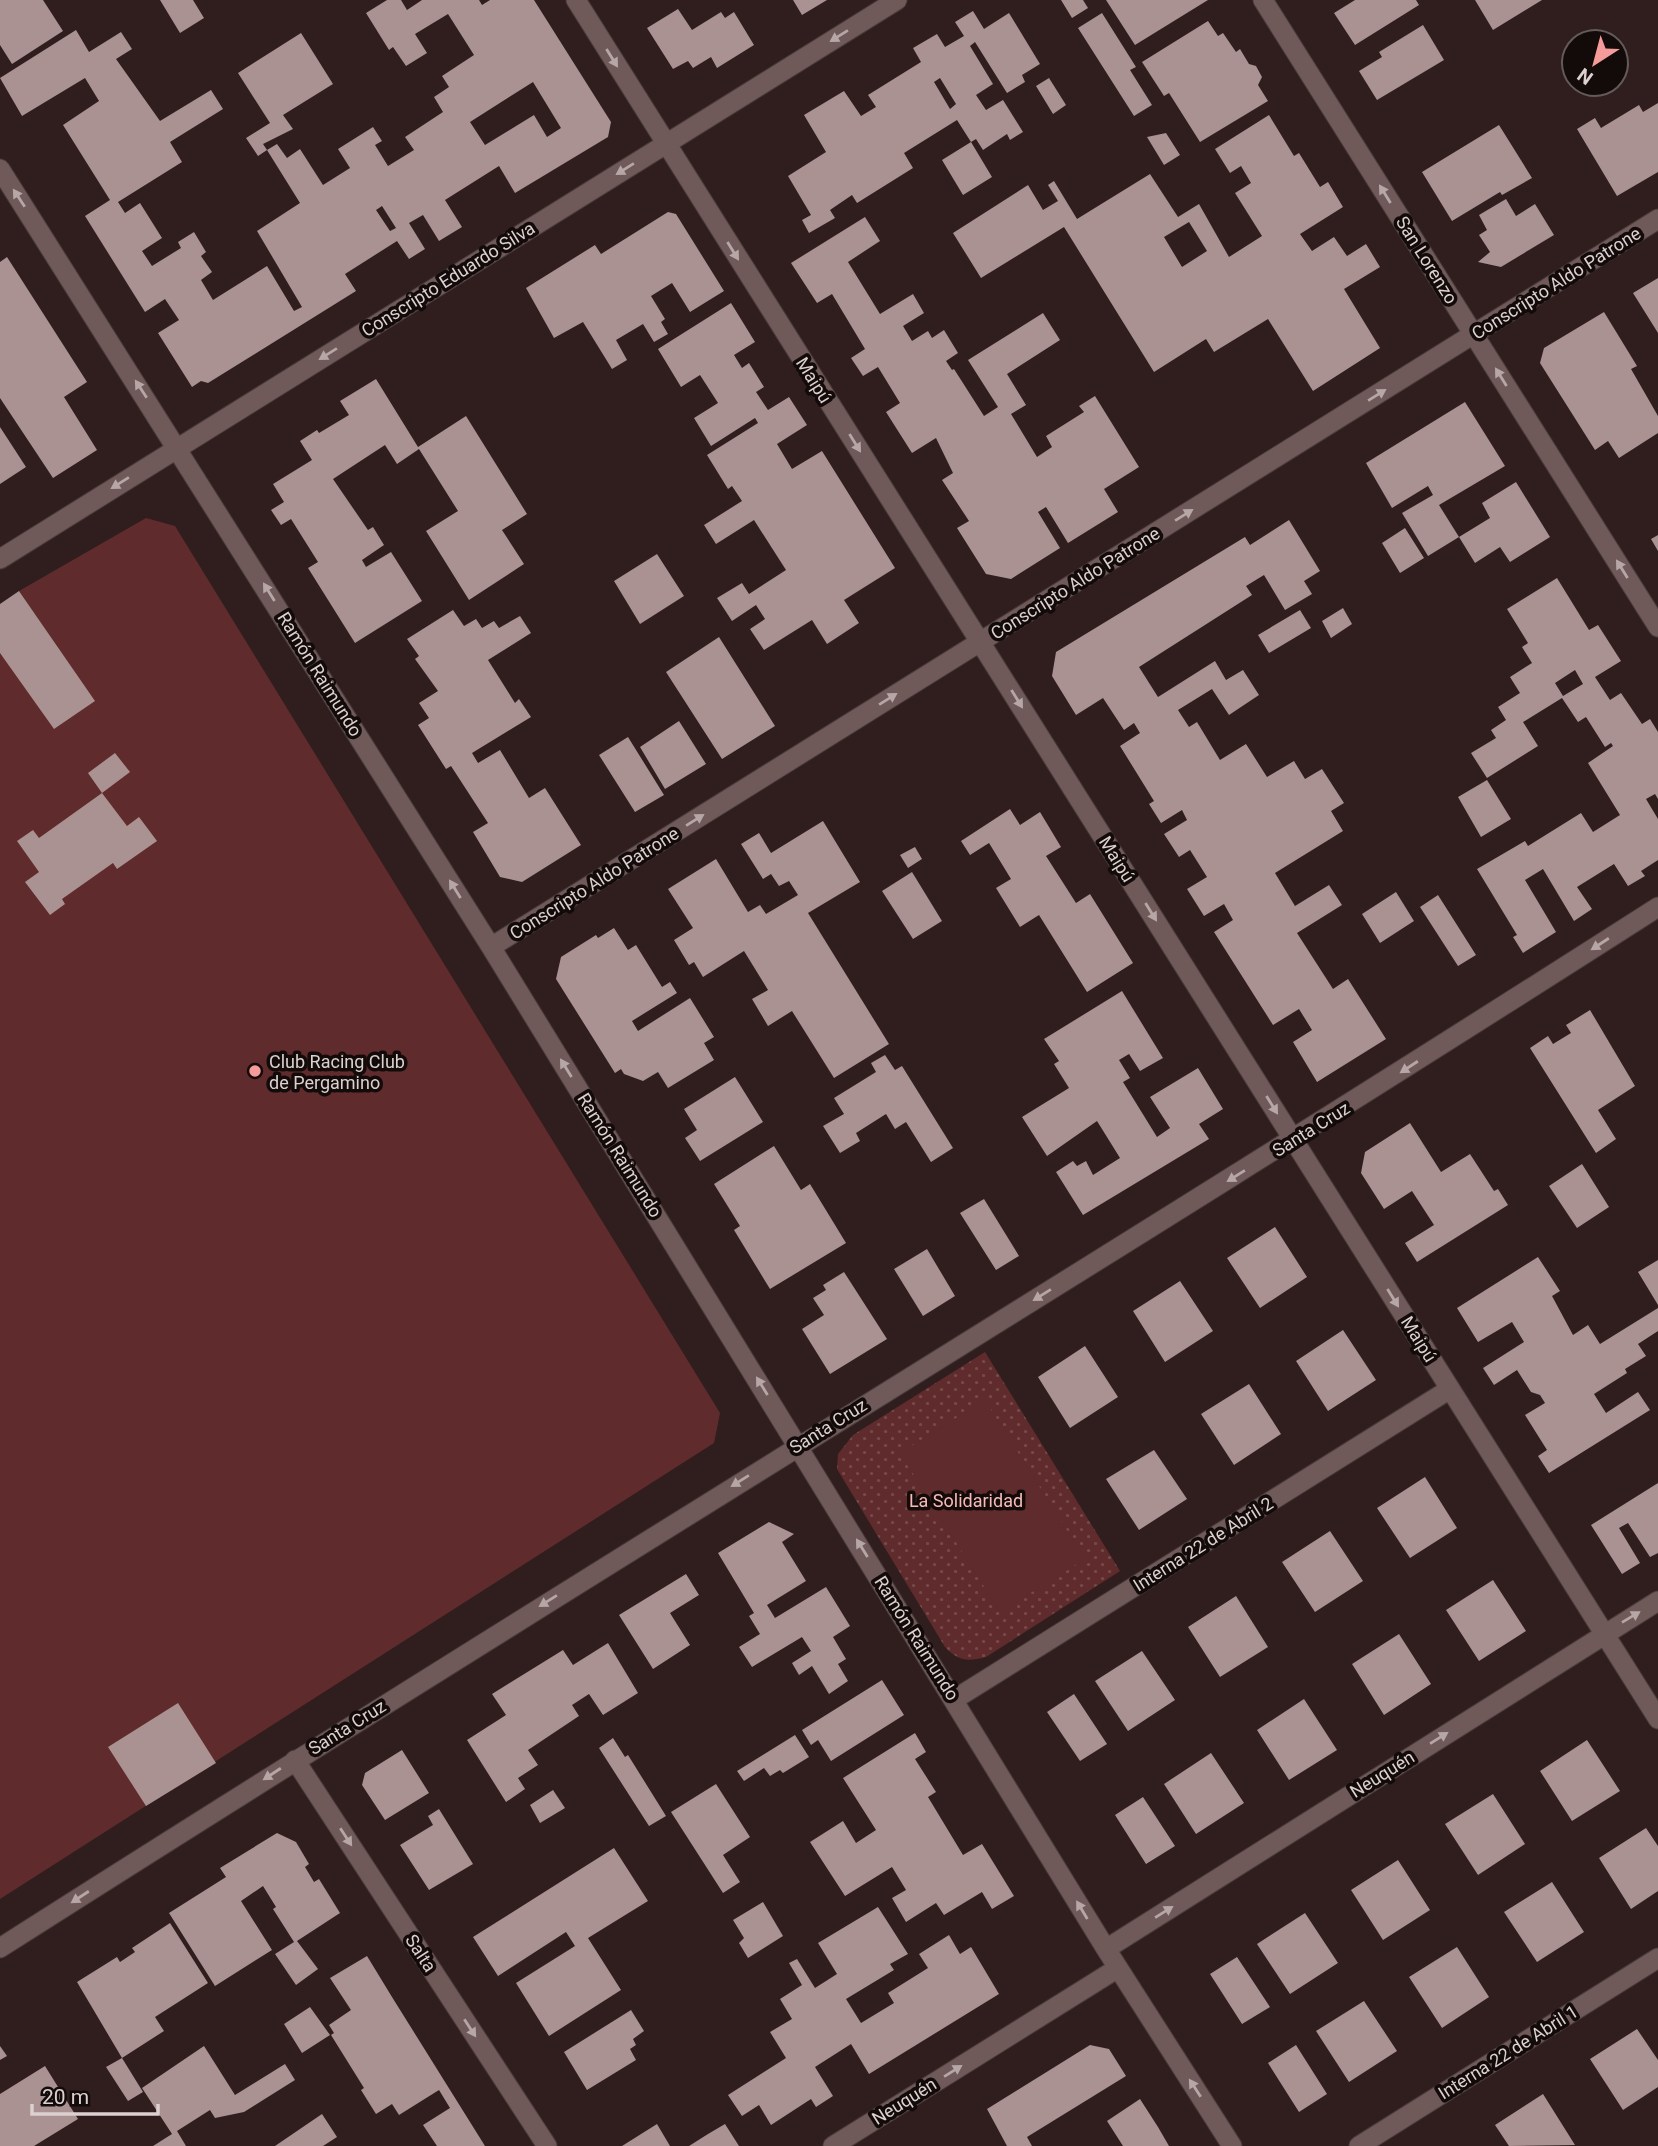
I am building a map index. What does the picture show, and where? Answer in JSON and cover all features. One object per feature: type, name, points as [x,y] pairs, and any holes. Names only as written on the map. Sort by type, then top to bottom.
[{"type":"street","name":"Maipú","points":[[576,0],[664,144],[1658,1718]]},
{"type":"street","name":"Conscripto Eduardo Silva","points":[[0,559],[897,0]]},
{"type":"street","name":"San Lorenzo","points":[[1263,0],[1658,627]]},
{"type":"street","name":"Ramón Raimundo","points":[[0,169],[178,447],[491,947],[1118,1968],[1232,2146]]},
{"type":"street","name":"Conscripto Aldo Patrone","points":[[491,947],[1658,219]]},
{"type":"street","name":"Santa Cruz","points":[[0,1948],[798,1444],[1294,1140],[1658,908]]},
{"type":"street","name":"Interna 22 de Abril 2","points":[[955,1699],[1450,1390]]},
{"type":"street","name":"Neuquén","points":[[1106,1948],[1658,1601]]},
{"type":"street","name":"Salta","points":[[295,1760],[547,2146]]},
{"type":"street","name":"Interna 22 de Abril 1","points":[[1359,2146],[1658,1958]]},
{"type":"street","name":"Neuquén","points":[[833,2146],[1118,1968]]},
{"type":"green space","name":"Club Racing Club de Pergamino","points":[[146,518],[175,526],[720,1413],[714,1443],[0,1899],[0,653],[94,700],[19,591]]},
{"type":"green space","name":"La Solidaridad","points":[[985,1352],[1120,1571],[986,1657],[968,1660],[959,1658],[945,1647],[837,1469],[838,1454],[853,1435]]},
{"type":"green space","points":[[985,1400],[1085,1559],[1000,1612],[900,1453]]},
{"type":"building","points":[[0,0],[43,0],[63,31],[12,64],[0,45]]},
{"type":"building","points":[[160,0],[193,0],[204,18],[180,33]]},
{"type":"building","points":[[387,0],[401,0],[407,10],[422,0],[479,0],[482,5],[490,0],[534,0],[611,122],[608,137],[515,193],[499,166],[445,200],[462,227],[439,241],[423,215],[409,223],[425,249],[409,259],[397,241],[345,274],[356,291],[208,383],[201,381],[192,387],[158,333],[179,320],[165,299],[145,312],[85,216],[110,200],[63,125],[99,101],[85,78],[22,116],[0,78],[76,30],[89,52],[121,32],[132,49],[116,59],[160,121],[211,90],[223,109],[170,142],[182,162],[118,202],[125,213],[140,203],[162,238],[142,251],[152,266],[181,248],[178,242],[194,232],[206,252],[201,256],[212,272],[201,280],[213,300],[267,266],[294,311],[302,307],[257,231],[300,203],[267,150],[277,144],[287,158],[300,149],[323,185],[350,168],[338,149],[373,127],[382,141],[375,145],[388,166],[414,150],[405,137],[443,112],[434,97],[449,87],[442,76],[474,55],[448,14],[415,34],[427,53],[406,66],[393,47],[389,50],[366,13]],"holes":[[[533,82],[561,128],[547,137],[534,115],[485,145],[470,122]],[[382,206],[396,228],[390,231],[376,210]]]},
{"type":"building","points":[[793,0],[827,0],[802,15]]},
{"type":"building","points":[[1061,0],[1083,0],[1088,8],[1072,18]]},
{"type":"building","points":[[1106,0],[1208,0],[1135,45]]},
{"type":"building","points":[[1355,0],[1416,0],[1419,5],[1355,45],[1334,13]]},
{"type":"building","points":[[1475,0],[1542,0],[1493,30]]},
{"type":"building","points":[[678,9],[692,30],[721,12],[725,18],[734,12],[754,45],[717,68],[711,57],[693,68],[688,61],[673,69],[647,28]]},
{"type":"building","points":[[973,11],[984,29],[1009,13],[1040,64],[1022,75],[1025,82],[1007,93],[975,42],[970,46],[993,84],[976,95],[986,110],[1003,100],[1023,132],[1010,140],[1007,134],[983,150],[976,139],[971,142],[957,120],[904,153],[913,168],[857,203],[852,195],[830,210],[835,218],[809,233],[802,220],[811,215],[788,176],[826,152],[804,115],[844,91],[861,116],[876,107],[868,95],[921,62],[913,48],[937,34],[945,47],[964,36],[955,22]],"holes":[[[940,78],[956,104],[950,109],[934,82]]]},
{"type":"building","points":[[1102,13],[1136,67],[1130,70],[1152,105],[1134,116],[1078,28]]},
{"type":"building","points":[[1208,21],[1218,36],[1223,33],[1236,52],[1240,49],[1249,64],[1256,66],[1262,77],[1258,85],[1268,101],[1200,142],[1169,93],[1164,96],[1142,62]]},
{"type":"building","points":[[1423,25],[1444,60],[1377,100],[1359,71],[1382,57],[1379,52]]},
{"type":"building","points":[[301,33],[333,84],[283,115],[293,129],[263,144],[267,150],[258,156],[246,138],[270,123],[238,73]]},
{"type":"building","points":[[1049,78],[1066,105],[1053,114],[1036,86]]},
{"type":"building","points":[[1658,103],[1658,172],[1617,196],[1577,129],[1595,118],[1601,128],[1639,105],[1643,112]]},
{"type":"building","points":[[1269,115],[1294,156],[1299,153],[1320,187],[1328,182],[1343,207],[1300,234],[1312,251],[1334,237],[1347,256],[1366,244],[1380,267],[1344,289],[1380,348],[1313,391],[1268,319],[1214,352],[1206,339],[1154,372],[1064,227],[981,278],[953,233],[1028,185],[1043,210],[1058,201],[1048,185],[1054,181],[1077,219],[1150,174],[1178,217],[1199,204],[1229,257],[1262,236],[1235,193],[1251,183],[1241,166],[1230,173],[1215,149]],"holes":[[[1189,222],[1207,251],[1182,267],[1164,237]]]},
{"type":"building","points":[[1499,125],[1532,178],[1502,195],[1500,192],[1452,221],[1422,172]]},
{"type":"building","points":[[1166,133],[1180,155],[1164,165],[1147,137]]},
{"type":"building","points":[[971,142],[992,177],[963,195],[942,160]]},
{"type":"building","points":[[1506,199],[1516,216],[1535,204],[1554,235],[1501,267],[1478,262],[1490,252],[1479,235],[1487,230],[1479,215]]},
{"type":"building","points":[[668,212],[676,214],[724,291],[690,312],[672,283],[651,296],[665,319],[661,322],[668,334],[654,342],[643,324],[616,340],[627,360],[612,369],[583,322],[554,338],[526,288],[595,245],[601,254]]},
{"type":"building","points":[[865,217],[880,241],[848,262],[880,314],[913,294],[924,313],[903,326],[912,341],[928,331],[932,338],[944,330],[958,353],[946,361],[984,416],[998,407],[968,360],[1043,313],[1060,340],[1007,374],[1026,405],[1011,414],[1037,457],[1052,447],[1046,436],[1084,412],[1079,406],[1095,396],[1139,467],[1104,489],[1118,512],[1068,543],[1046,507],[1038,512],[1060,548],[1011,579],[986,574],[957,528],[969,521],[942,480],[953,473],[936,438],[912,453],[886,412],[900,403],[878,367],[863,376],[851,358],[865,349],[832,294],[817,303],[791,263]]},
{"type":"building","points":[[7,257],[87,382],[64,397],[97,450],[53,478],[0,398],[0,262]]},
{"type":"building","points":[[1658,278],[1658,333],[1633,293]]},
{"type":"building","points":[[731,303],[755,342],[734,355],[742,368],[749,363],[764,387],[756,392],[768,410],[789,397],[807,425],[777,444],[792,469],[822,451],[895,568],[844,600],[859,623],[827,644],[812,620],[764,650],[750,629],[765,619],[756,605],[732,621],[717,598],[742,583],[749,594],[786,570],[754,520],[716,544],[704,525],[742,501],[732,486],[728,489],[707,455],[758,423],[755,418],[711,446],[694,418],[718,403],[700,375],[681,387],[658,349]]},
{"type":"building","points":[[1604,312],[1637,366],[1631,369],[1658,416],[1658,433],[1619,458],[1608,441],[1595,450],[1540,363],[1544,348]]},
{"type":"building","points":[[376,379],[418,447],[466,416],[527,514],[502,530],[524,564],[469,600],[426,531],[458,511],[419,449],[397,464],[385,445],[333,479],[368,530],[373,527],[384,545],[362,560],[366,567],[391,552],[422,601],[355,643],[308,568],[318,562],[291,519],[281,525],[271,510],[284,502],[273,484],[312,460],[300,441],[349,415],[340,401]]},
{"type":"building","points":[[1465,402],[1505,466],[1439,505],[1459,537],[1428,556],[1402,513],[1433,495],[1428,486],[1392,508],[1366,463]]},
{"type":"building","points":[[0,427],[26,467],[0,484]]},
{"type":"building","points":[[1516,482],[1550,537],[1510,562],[1500,547],[1475,563],[1459,537],[1490,518],[1482,503]]},
{"type":"building","points":[[1289,520],[1320,571],[1304,581],[1312,594],[1285,610],[1264,575],[1246,586],[1252,595],[1139,667],[1158,697],[1215,661],[1226,680],[1243,670],[1259,695],[1229,715],[1212,689],[1178,710],[1189,727],[1197,722],[1220,760],[1246,744],[1267,777],[1294,761],[1305,779],[1322,769],[1344,803],[1331,811],[1343,831],[1275,873],[1295,906],[1329,885],[1342,905],[1297,933],[1333,989],[1348,979],[1386,1039],[1317,1082],[1293,1042],[1312,1030],[1299,1009],[1273,1025],[1214,932],[1233,920],[1224,904],[1204,916],[1187,889],[1207,877],[1190,850],[1179,857],[1164,834],[1187,820],[1182,810],[1161,823],[1149,804],[1154,801],[1120,746],[1140,733],[1134,723],[1124,730],[1103,698],[1076,715],[1052,676],[1056,652],[1245,537],[1250,545]]},
{"type":"building","points":[[1405,528],[1424,558],[1400,573],[1382,543]]},
{"type":"building","points":[[1658,535],[1658,551],[1651,539]]},
{"type":"building","points":[[657,554],[684,596],[640,624],[614,581]]},
{"type":"building","points":[[1557,578],[1589,630],[1598,625],[1621,661],[1595,677],[1610,700],[1621,693],[1642,724],[1650,719],[1658,732],[1658,799],[1655,794],[1646,799],[1658,819],[1658,860],[1641,871],[1645,876],[1628,886],[1614,864],[1577,887],[1592,909],[1574,921],[1543,869],[1525,880],[1556,932],[1523,953],[1513,937],[1517,935],[1477,869],[1525,841],[1528,846],[1581,813],[1593,832],[1620,815],[1588,763],[1613,746],[1611,743],[1605,747],[1586,717],[1578,722],[1562,698],[1523,722],[1538,746],[1487,778],[1471,753],[1496,738],[1491,730],[1506,720],[1498,707],[1520,693],[1510,677],[1532,663],[1522,647],[1528,643],[1507,609]],"holes":[[[1575,670],[1583,684],[1563,696],[1555,683]]]},
{"type":"building","points":[[19,591],[95,701],[54,729],[0,653],[0,604]]},
{"type":"building","points":[[1343,608],[1352,624],[1331,638],[1322,621]]},
{"type":"building","points":[[453,610],[464,626],[476,619],[482,628],[494,621],[499,628],[520,616],[531,633],[488,660],[515,703],[519,699],[531,717],[472,753],[478,763],[500,750],[529,798],[545,788],[581,845],[522,882],[500,877],[473,832],[488,823],[451,766],[446,769],[418,725],[429,718],[419,703],[438,691],[415,659],[419,656],[407,639]]},
{"type":"building","points":[[1300,610],[1311,628],[1269,653],[1258,635]]},
{"type":"building","points":[[719,637],[775,726],[722,759],[666,672]]},
{"type":"building","points":[[679,721],[706,764],[665,789],[640,747]]},
{"type":"building","points":[[628,737],[664,795],[635,812],[599,755]]},
{"type":"building","points":[[115,753],[130,772],[102,793],[88,773]]},
{"type":"building","points":[[1487,780],[1511,819],[1481,837],[1458,797]]},
{"type":"building","points":[[102,793],[127,826],[139,817],[157,841],[117,869],[113,863],[62,899],[65,904],[50,915],[25,882],[39,872],[17,841],[33,830],[39,838]]},
{"type":"building","points":[[1010,809],[1020,825],[1040,812],[1061,847],[1046,856],[1076,903],[1090,894],[1133,963],[1087,992],[1039,915],[1020,927],[996,888],[1011,879],[989,843],[970,855],[961,841]]},
{"type":"building","points":[[823,821],[860,882],[808,913],[889,1044],[834,1078],[792,1011],[768,1026],[752,999],[768,990],[744,951],[703,977],[694,962],[689,965],[674,940],[693,928],[668,889],[716,859],[748,912],[760,905],[766,914],[798,895],[789,881],[779,886],[771,874],[763,879],[741,844],[759,833],[771,853]]},
{"type":"building","points":[[915,847],[922,859],[908,868],[900,855]]},
{"type":"building","points":[[912,872],[942,921],[913,939],[882,891]]},
{"type":"building","points":[[1396,892],[1414,921],[1380,943],[1362,914]]},
{"type":"building","points":[[1438,895],[1476,955],[1458,966],[1420,907]]},
{"type":"building","points":[[614,928],[628,950],[636,945],[662,987],[670,982],[677,993],[632,1021],[638,1031],[690,998],[714,1037],[704,1043],[714,1060],[668,1088],[658,1072],[643,1081],[624,1074],[621,1069],[615,1073],[556,979],[561,957],[596,935],[598,938]]},
{"type":"building","points":[[1122,991],[1163,1058],[1140,1071],[1129,1054],[1119,1060],[1130,1078],[1123,1082],[1157,1137],[1170,1128],[1150,1097],[1198,1068],[1223,1109],[1199,1124],[1209,1139],[1083,1215],[1056,1172],[1073,1161],[1077,1166],[1086,1161],[1093,1175],[1120,1158],[1097,1121],[1047,1156],[1022,1117],[1069,1088],[1054,1064],[1059,1061],[1044,1039]]},
{"type":"building","points":[[1590,1010],[1635,1086],[1598,1110],[1616,1139],[1596,1153],[1530,1048],[1548,1036],[1553,1044],[1571,1033],[1566,1025]]},
{"type":"building","points":[[885,1055],[895,1070],[902,1066],[953,1148],[931,1162],[906,1122],[895,1129],[886,1114],[856,1133],[860,1141],[840,1153],[823,1126],[844,1114],[834,1098],[876,1072],[871,1063]]},
{"type":"building","points":[[735,1077],[763,1122],[700,1161],[685,1138],[697,1130],[684,1109]]},
{"type":"building","points":[[1410,1123],[1441,1172],[1470,1154],[1494,1191],[1498,1189],[1508,1205],[1417,1262],[1405,1243],[1434,1225],[1412,1191],[1384,1209],[1361,1173],[1365,1152]]},
{"type":"building","points":[[774,1146],[801,1190],[810,1184],[846,1243],[770,1289],[734,1230],[740,1226],[714,1184]]},
{"type":"building","points":[[1582,1164],[1609,1207],[1577,1228],[1549,1186]]},
{"type":"building","points":[[984,1199],[1019,1256],[996,1270],[960,1213]]},
{"type":"building","points":[[1275,1227],[1307,1277],[1260,1308],[1227,1258]]},
{"type":"building","points":[[927,1249],[955,1296],[923,1316],[894,1269]]},
{"type":"building","points":[[1538,1257],[1560,1291],[1552,1296],[1573,1335],[1588,1325],[1600,1344],[1658,1308],[1658,1331],[1638,1344],[1646,1356],[1625,1369],[1627,1373],[1594,1394],[1606,1413],[1638,1392],[1650,1410],[1549,1473],[1538,1456],[1547,1450],[1525,1415],[1545,1403],[1540,1395],[1531,1392],[1517,1370],[1494,1385],[1483,1368],[1524,1342],[1512,1322],[1478,1342],[1457,1308]]},
{"type":"building","points":[[1658,1260],[1658,1305],[1638,1272]]},
{"type":"building","points":[[844,1272],[887,1339],[830,1374],[802,1329],[824,1315],[813,1298],[826,1290],[823,1285]]},
{"type":"building","points":[[1180,1281],[1213,1331],[1165,1362],[1133,1311]]},
{"type":"building","points":[[1343,1330],[1376,1380],[1328,1411],[1296,1361]]},
{"type":"building","points":[[1085,1346],[1118,1397],[1070,1428],[1038,1377]]},
{"type":"building","points":[[1249,1384],[1281,1434],[1234,1465],[1201,1414]]},
{"type":"building","points":[[1154,1450],[1187,1499],[1139,1530],[1106,1479]]},
{"type":"building","points":[[1425,1477],[1457,1528],[1410,1558],[1377,1508]]},
{"type":"building","points":[[1658,1483],[1658,1553],[1650,1557],[1628,1523],[1619,1528],[1640,1563],[1622,1574],[1591,1525]]},
{"type":"building","points":[[769,1522],[794,1534],[782,1542],[806,1581],[767,1605],[775,1618],[826,1587],[850,1626],[833,1637],[846,1659],[838,1664],[848,1681],[829,1694],[812,1666],[799,1675],[792,1663],[811,1651],[802,1637],[752,1667],[739,1647],[760,1634],[749,1616],[754,1613],[718,1553]]},
{"type":"building","points":[[1330,1531],[1363,1581],[1315,1612],[1282,1562]]},
{"type":"building","points":[[686,1574],[699,1595],[670,1613],[690,1645],[653,1669],[619,1615]]},
{"type":"building","points":[[1493,1580],[1526,1631],[1479,1661],[1446,1610]]},
{"type":"building","points":[[1236,1596],[1268,1647],[1220,1677],[1188,1627]]},
{"type":"building","points":[[1399,1634],[1431,1684],[1384,1715],[1352,1664]]},
{"type":"building","points":[[608,1643],[638,1693],[603,1715],[589,1694],[572,1705],[579,1716],[528,1750],[538,1765],[518,1778],[525,1789],[506,1802],[467,1740],[506,1715],[492,1694],[563,1650],[573,1665]]},
{"type":"building","points":[[1142,1651],[1175,1700],[1128,1731],[1095,1681]]},
{"type":"building","points":[[882,1680],[904,1715],[831,1761],[818,1740],[811,1745],[802,1730]]},
{"type":"building","points":[[1074,1694],[1107,1744],[1080,1761],[1047,1712]]},
{"type":"building","points":[[1304,1699],[1337,1750],[1289,1780],[1257,1730]]},
{"type":"building","points":[[178,1703],[216,1763],[146,1806],[108,1747]]},
{"type":"building","points":[[915,1733],[926,1752],[915,1759],[936,1792],[928,1797],[963,1855],[982,1844],[1014,1896],[992,1909],[982,1892],[944,1915],[936,1903],[906,1922],[892,1898],[906,1890],[892,1867],[845,1896],[810,1842],[843,1821],[856,1843],[876,1830],[843,1778]]},
{"type":"building","points":[[795,1735],[809,1757],[783,1773],[780,1770],[770,1776],[764,1768],[744,1781],[737,1771]]},
{"type":"building","points":[[613,1738],[625,1757],[628,1755],[666,1816],[649,1826],[599,1748]]},
{"type":"building","points":[[1587,1740],[1620,1791],[1572,1821],[1540,1771]]},
{"type":"building","points":[[402,1750],[429,1793],[385,1820],[362,1785],[365,1773]]},
{"type":"building","points":[[1211,1753],[1244,1803],[1196,1834],[1164,1784]]},
{"type":"building","points":[[716,1784],[750,1837],[723,1855],[740,1882],[723,1893],[671,1812]]},
{"type":"building","points":[[553,1790],[565,1808],[540,1823],[530,1805]]},
{"type":"building","points":[[1493,1794],[1525,1844],[1478,1875],[1445,1824]]},
{"type":"building","points":[[1143,1797],[1175,1846],[1146,1864],[1115,1815]]},
{"type":"building","points":[[439,1809],[473,1864],[429,1890],[400,1845],[433,1825],[428,1816]]},
{"type":"building","points":[[1646,1828],[1658,1846],[1658,1891],[1631,1909],[1599,1858]]},
{"type":"building","points":[[277,1833],[296,1842],[309,1864],[305,1867],[314,1882],[319,1879],[340,1913],[297,1941],[318,1969],[296,1985],[275,1954],[294,1942],[273,1909],[276,1907],[263,1886],[241,1901],[272,1950],[215,1986],[169,1913],[226,1877],[220,1868]]},
{"type":"building","points":[[614,1848],[648,1901],[588,1938],[621,1990],[549,2036],[516,1983],[575,1946],[566,1932],[498,1976],[473,1937]]},
{"type":"building","points":[[1398,1860],[1430,1910],[1383,1940],[1351,1890]]},
{"type":"building","points":[[1552,1882],[1584,1932],[1537,1962],[1504,1912]]},
{"type":"building","points":[[763,1902],[783,1936],[748,1958],[739,1943],[744,1938],[733,1920]]},
{"type":"building","points":[[878,1907],[908,1954],[890,1964],[894,1970],[846,1999],[861,2023],[894,2003],[888,1993],[928,1968],[919,1954],[949,1935],[960,1954],[971,1947],[999,1994],[869,2074],[851,2044],[815,2067],[833,2096],[816,2107],[811,2099],[771,2125],[759,2105],[742,2116],[728,2095],[786,2058],[770,2032],[792,2019],[780,1999],[802,1985],[789,1963],[797,1959],[815,1988],[837,1974],[818,1943]]},
{"type":"building","points":[[1305,1913],[1338,1963],[1290,1994],[1257,1944]]},
{"type":"building","points":[[170,1923],[208,1983],[155,2017],[164,2031],[122,2058],[77,1982],[117,1957],[120,1962],[135,1952],[132,1948]]},
{"type":"building","points":[[1457,1947],[1489,1997],[1442,2028],[1409,1977]]},
{"type":"building","points":[[367,1956],[485,2146],[437,2146],[423,2125],[450,2108],[439,2090],[399,2115],[392,2104],[376,2114],[361,2090],[364,2088],[331,2035],[334,2033],[329,2025],[351,2010],[330,1978]]},
{"type":"building","points":[[1237,1957],[1270,2007],[1242,2024],[1210,1974]]},
{"type":"building","points":[[1364,2001],[1397,2051],[1349,2082],[1316,2031]]},
{"type":"building","points":[[310,2007],[330,2035],[302,2053],[284,2024]]},
{"type":"building","points":[[631,2010],[644,2031],[633,2039],[636,2045],[630,2049],[636,2060],[587,2090],[564,2052]]},
{"type":"building","points":[[1637,2029],[1658,2060],[1658,2087],[1623,2110],[1590,2059]]},
{"type":"building","points":[[1090,2045],[1109,2049],[1126,2076],[1027,2137],[1032,2146],[1007,2146],[987,2109]]},
{"type":"building","points":[[1296,2045],[1327,2094],[1299,2112],[1268,2063]]},
{"type":"building","points":[[0,2046],[7,2056],[0,2060]]},
{"type":"building","points":[[204,2046],[235,2095],[285,2064],[295,2080],[244,2112],[215,2118],[210,2110],[177,2131],[186,2146],[153,2146],[172,2134],[142,2088]]},
{"type":"building","points":[[122,2058],[143,2092],[128,2101],[106,2067]]},
{"type":"building","points":[[45,2066],[78,2119],[34,2146],[0,2146],[0,2094]]},
{"type":"building","points":[[1543,2094],[1575,2145],[1509,2146],[1495,2125]]},
{"type":"building","points":[[1140,2099],[1169,2146],[1123,2146],[1107,2121]]},
{"type":"building","points":[[322,2114],[337,2137],[323,2146],[275,2146]]},
{"type":"building","points":[[657,2124],[670,2146],[622,2146]]},
{"type":"building","points":[[725,2124],[739,2146],[689,2146],[708,2134]]},
{"type":"place","name":"Club Racing Club de Pergamino","points":[[255,1071]]}]
